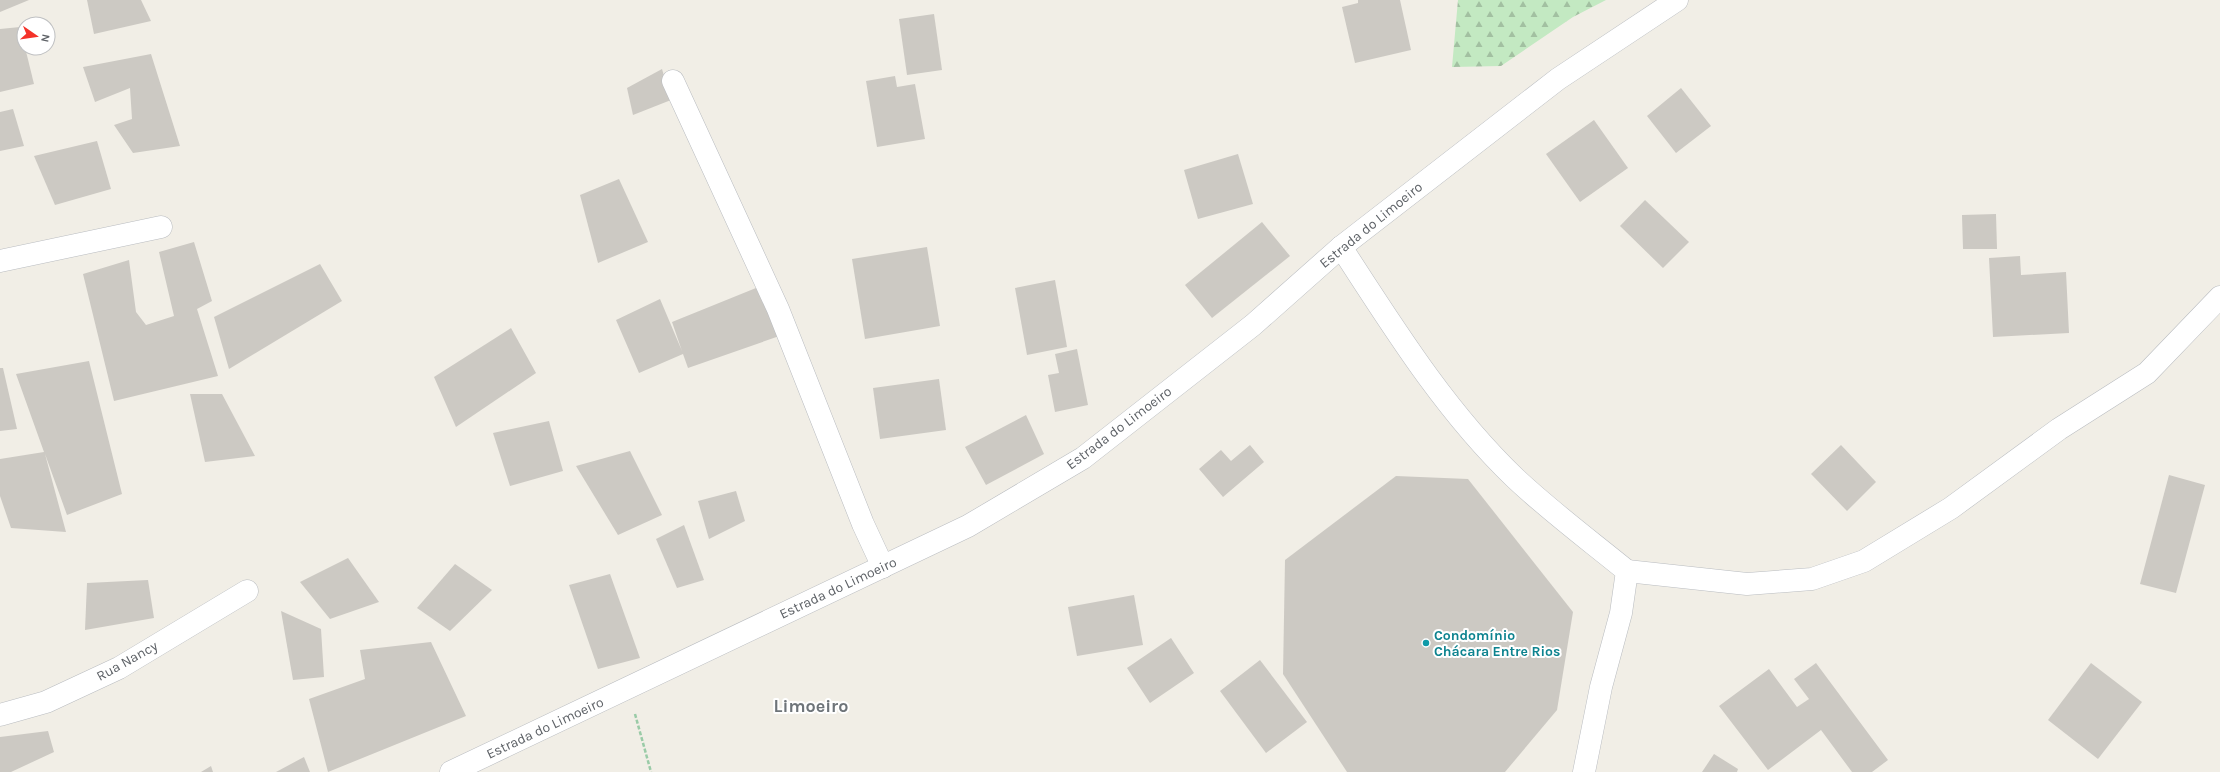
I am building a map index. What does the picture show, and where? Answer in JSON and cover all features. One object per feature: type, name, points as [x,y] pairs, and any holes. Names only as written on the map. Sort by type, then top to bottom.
[{"type":"street","name":"Estrada do Limoeiro","points":[[451,772],[968,526],[1083,458],[1253,325],[1341,247],[1558,79],[1677,0]]},
{"type":"street","points":[[673,81],[778,309],[864,524],[883,567]]},
{"type":"street","points":[[0,261],[161,227]]},
{"type":"street","points":[[1341,247],[1402,340],[1448,403],[1515,478],[1546,505],[1627,571],[1747,584],[1812,580],[1864,562],[1951,508],[2059,429],[2147,372],[2220,298]]},
{"type":"street","points":[[1584,772],[1601,687],[1621,613],[1627,571]]},
{"type":"street","name":"Rua Nancy","points":[[0,715],[46,702],[119,668],[247,591]]},
{"type":"path","points":[[628,688],[652,772]]},
{"type":"green space","points":[[1458,0],[1606,0],[1573,17],[1501,66],[1452,67]]},
{"type":"building","points":[[0,0],[29,0],[0,12]]},
{"type":"building","points":[[87,0],[141,0],[151,21],[94,34]]},
{"type":"building","points":[[1358,0],[1400,0],[1411,50],[1355,63],[1342,7],[1358,3]]},
{"type":"building","points":[[934,14],[942,70],[907,75],[899,19]]},
{"type":"building","points":[[16,27],[16,56],[27,56],[34,84],[0,92],[0,29]]},
{"type":"building","points":[[151,54],[180,146],[133,153],[114,125],[132,119],[130,88],[95,102],[83,67]]},
{"type":"building","points":[[662,69],[671,100],[633,115],[627,88]]},
{"type":"building","points":[[895,76],[897,87],[915,84],[925,139],[877,147],[866,81]]},
{"type":"building","points":[[1681,88],[1711,126],[1676,153],[1647,116]]},
{"type":"building","points":[[13,109],[24,146],[0,151],[0,112]]},
{"type":"building","points":[[1594,120],[1628,168],[1580,202],[1546,154]]},
{"type":"building","points":[[97,141],[111,189],[55,205],[34,156]]},
{"type":"building","points":[[1238,154],[1253,204],[1198,219],[1184,170]]},
{"type":"building","points":[[619,179],[648,242],[598,263],[580,195]]},
{"type":"building","points":[[1645,200],[1689,242],[1663,268],[1620,226]]},
{"type":"building","points":[[1996,214],[1997,249],[1963,249],[1962,215]]},
{"type":"building","points":[[1262,222],[1290,256],[1212,318],[1185,285]]},
{"type":"building","points":[[194,242],[212,301],[197,309],[218,376],[114,401],[83,274],[129,260],[136,312],[146,325],[174,316],[159,252]]},
{"type":"building","points":[[927,247],[940,326],[865,339],[852,259]]},
{"type":"building","points":[[2020,256],[2021,275],[2066,272],[2069,333],[1993,337],[1989,258]]},
{"type":"building","points":[[320,264],[342,301],[229,369],[214,317]]},
{"type":"building","points":[[1055,280],[1067,347],[1027,355],[1015,288]]},
{"type":"building","points":[[766,284],[788,333],[688,368],[683,354],[639,373],[616,320],[660,299],[682,351],[672,322]]},
{"type":"building","points":[[511,328],[536,373],[456,427],[434,377]]},
{"type":"building","points":[[1077,349],[1088,405],[1055,412],[1048,375],[1059,373],[1055,354]]},
{"type":"building","points":[[89,361],[122,494],[67,515],[45,454],[66,532],[11,528],[0,496],[0,459],[44,452],[16,374]]},
{"type":"building","points":[[0,368],[3,368],[17,429],[0,431]]},
{"type":"building","points":[[939,379],[946,430],[880,439],[873,388]]},
{"type":"building","points":[[190,394],[222,394],[255,456],[205,462]]},
{"type":"building","points":[[1026,415],[1044,454],[986,485],[965,447]]},
{"type":"building","points":[[549,421],[563,471],[510,486],[493,433]]},
{"type":"building","points":[[1250,445],[1264,462],[1223,497],[1199,469],[1221,450],[1231,461]]},
{"type":"building","points":[[1841,445],[1876,482],[1847,511],[1811,474]]},
{"type":"building","points":[[630,451],[662,515],[618,535],[576,466]]},
{"type":"building","points":[[2169,475],[2205,485],[2176,593],[2140,584]]},
{"type":"building","name":"Condomínio Chácara Entre Rios","points":[[1396,476],[1468,479],[1573,612],[1557,710],[1505,772],[1347,772],[1283,674],[1285,560]]},
{"type":"building","points":[[736,491],[745,521],[709,539],[698,501]]},
{"type":"building","points":[[684,525],[704,580],[677,588],[656,539]]},
{"type":"building","points":[[348,558],[379,602],[330,619],[300,582]]},
{"type":"building","points":[[455,564],[492,590],[450,631],[417,608]]},
{"type":"building","points":[[610,574],[640,658],[598,669],[569,585]]},
{"type":"building","points":[[148,580],[154,618],[85,630],[87,583]]},
{"type":"building","points":[[1134,595],[1143,645],[1077,656],[1068,607]]},
{"type":"building","points":[[281,611],[321,629],[324,677],[293,680]]},
{"type":"building","points":[[1171,638],[1194,673],[1150,703],[1127,668]]},
{"type":"building","points":[[431,642],[466,716],[328,772],[309,699],[365,679],[360,650]]},
{"type":"building","points":[[1260,660],[1307,722],[1266,753],[1220,691]]},
{"type":"building","points":[[1816,663],[1888,760],[1872,772],[1852,772],[1821,730],[1768,770],[1719,706],[1769,669],[1797,707],[1809,699],[1794,679]]},
{"type":"building","points":[[2091,663],[2142,702],[2098,759],[2048,720]]},
{"type":"building","points":[[48,731],[54,752],[11,772],[0,772],[0,737]]},
{"type":"building","points":[[1714,754],[1738,769],[1737,772],[1702,772]]},
{"type":"building","points":[[304,757],[310,772],[276,772]]},
{"type":"building","points":[[211,766],[213,772],[201,772]]},
{"type":"place","name":"Condomínio Chácara Entre Rios","points":[[1426,643]]},
{"type":"district","name":"Limoeiro","points":[[811,706]]}]
